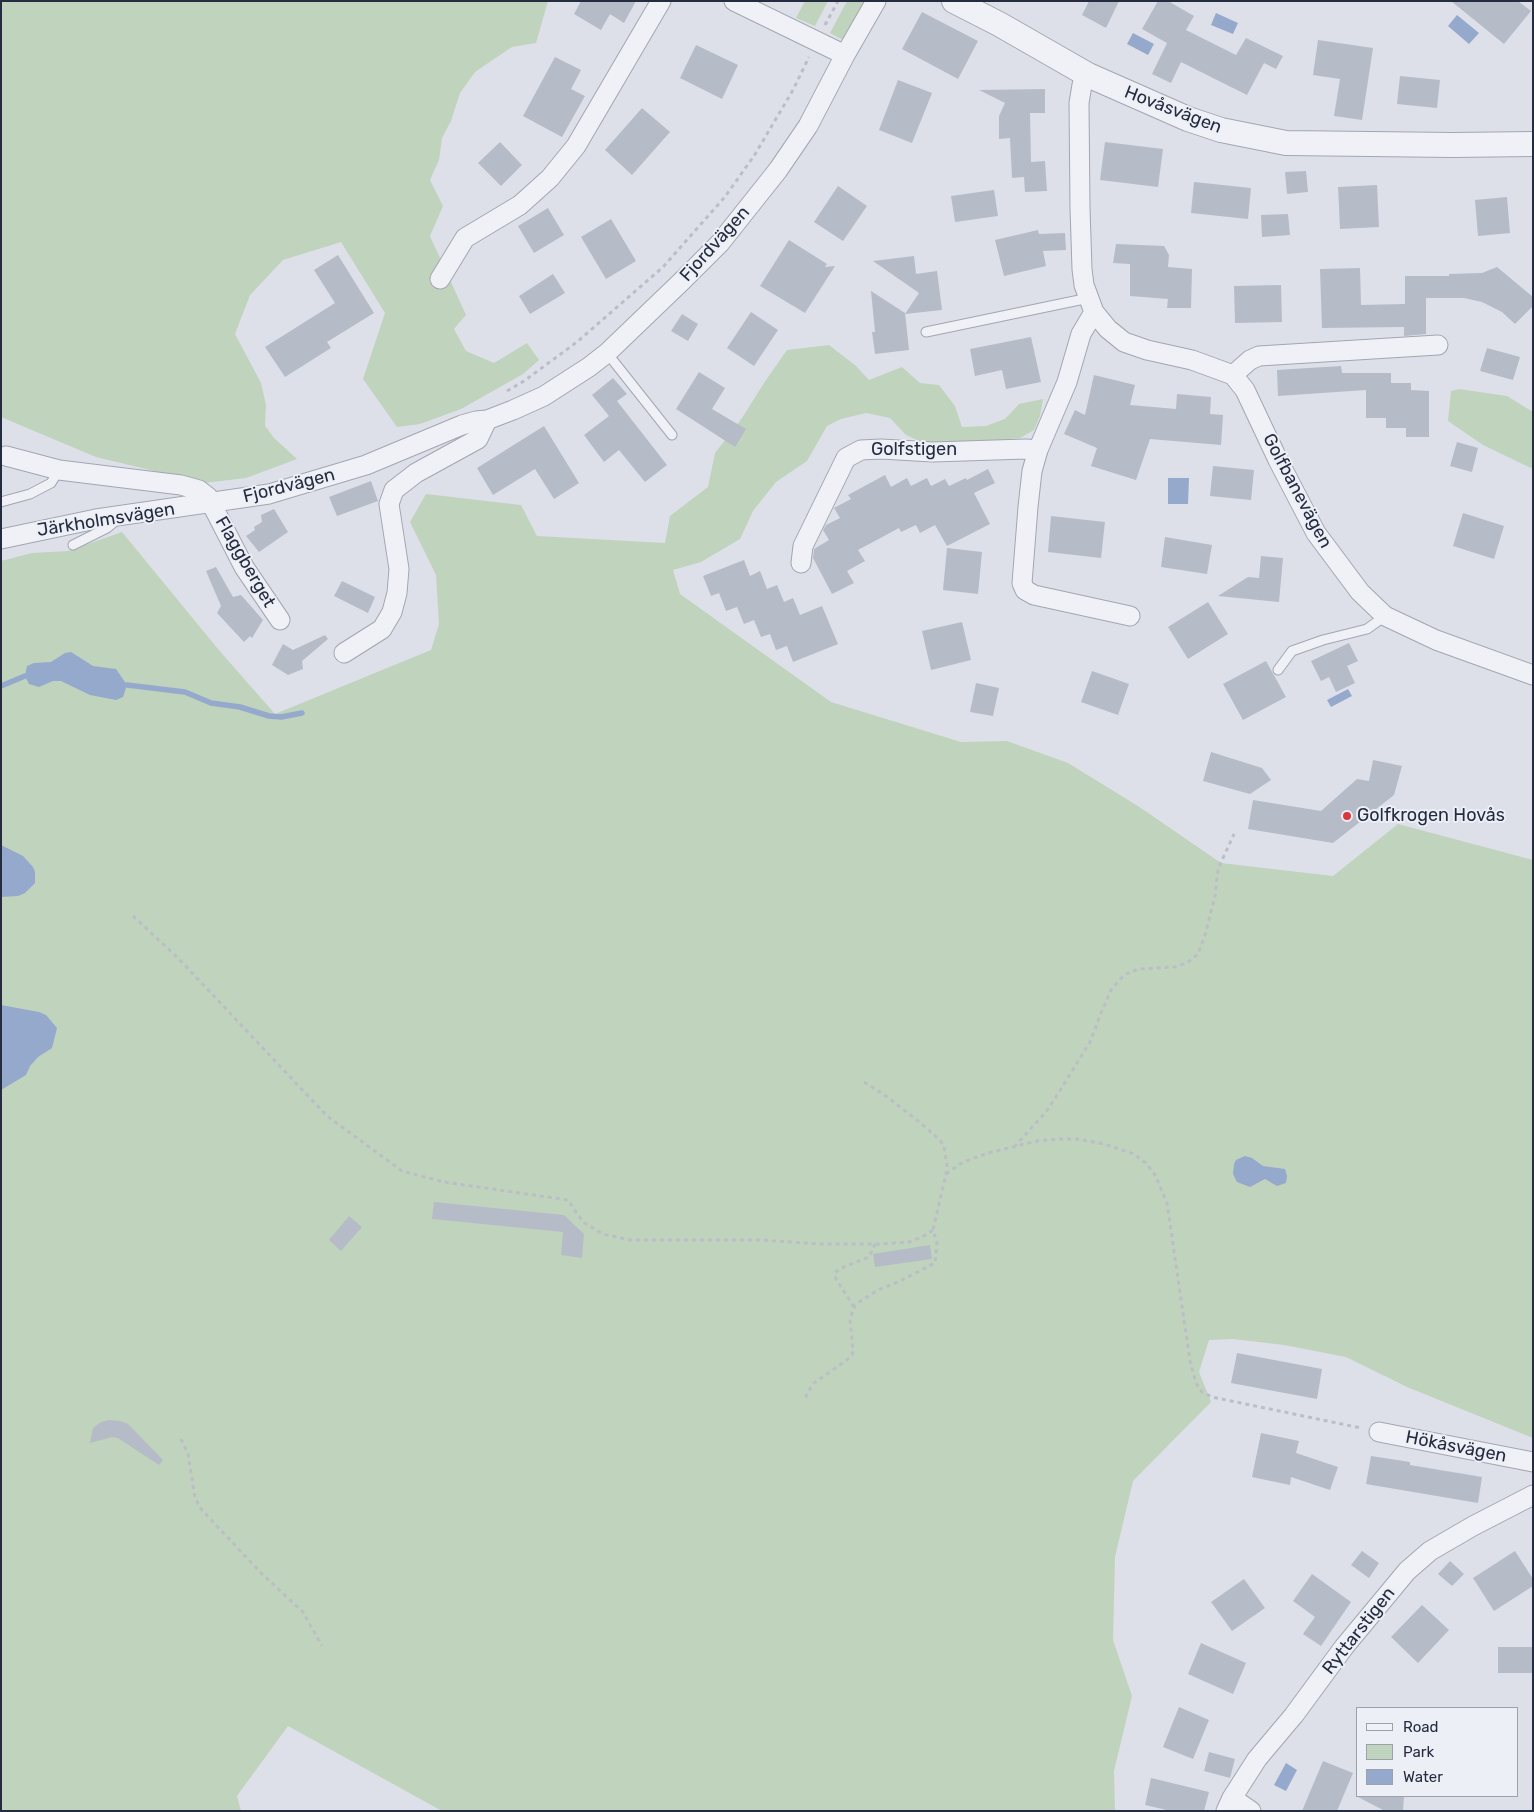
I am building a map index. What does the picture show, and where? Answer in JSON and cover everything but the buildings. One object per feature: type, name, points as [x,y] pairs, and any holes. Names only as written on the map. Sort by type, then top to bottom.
[{"type":"street","points":[[440,280],[465,238],[520,205],[550,178],[576,146],[661,1]]},
{"type":"street","points":[[734,1],[845,55]]},
{"type":"street","name":"Fjordvägen","points":[[211,502],[269,494],[366,465],[402,452],[462,425],[487,420],[544,396],[589,367],[607,353],[682,282],[720,243],[749,207],[778,170],[808,126],[876,1]]},
{"type":"street","name":"Hovåsvägen","points":[[954,1],[999,24],[1088,75],[1188,119],[1221,130],[1286,143],[1533,144]]},
{"type":"street","points":[[1088,75],[1082,86],[1079,102],[1082,269],[1084,285],[1092,305],[1108,329],[1124,342],[1147,350],[1192,360],[1233,375],[1250,360],[1259,356],[1438,345]]},
{"type":"street","points":[[1092,305],[1081,334],[1067,382],[1038,450],[1032,471],[1022,583],[1025,590],[1034,595],[1130,616]]},
{"type":"street","name":"Golfbanevägen","points":[[1233,375],[1245,390],[1278,460],[1316,533],[1360,592],[1385,616],[1436,640],[1533,675]]},
{"type":"street","points":[[344,653],[382,629],[392,612],[397,593],[399,569],[389,504],[394,490],[402,483],[478,438],[487,420]]},
{"type":"street","name":"Golfstigen","points":[[801,563],[803,546],[846,458],[861,450],[881,448],[933,452],[1026,448],[1038,450]]},
{"type":"street","points":[[3,456],[59,470],[181,485],[199,490],[211,502]]},
{"type":"street","name":"Järkholmsvägen","points":[[1,538],[112,517],[211,502]]},
{"type":"street","name":"Flaggberget","points":[[211,502],[244,567],[280,620]]},
{"type":"street","name":"Hökåsvägen","points":[[1379,1432],[1533,1462]]},
{"type":"street","name":"Ryttarstigen","points":[[1229,1804],[1257,1759],[1294,1715],[1344,1647],[1407,1571],[1430,1551],[1533,1495]]},
{"type":"street","points":[[1229,1804],[1251,1811]]},
{"type":"lane","points":[[926,332],[1092,305]]},
{"type":"lane","points":[[607,353],[672,435]]},
{"type":"lane","points":[[1,502],[30,494],[51,483],[59,470]]},
{"type":"lane","points":[[73,545],[107,528],[113,523],[112,517]]},
{"type":"lane","points":[[1278,670],[1292,651],[1323,640],[1368,629],[1385,616]]},
{"type":"path","points":[[502,394],[524,381],[577,342],[663,267],[724,198],[754,156],[793,90],[838,1]]},
{"type":"path","points":[[1014,1147],[1046,1112],[1063,1087],[1090,1042],[1111,990],[1124,975],[1138,968],[1175,967],[1188,962],[1198,954],[1215,896],[1218,869],[1234,834]]},
{"type":"path","points":[[134,916],[203,984],[327,1116],[402,1171],[444,1182],[568,1200],[583,1222],[602,1234],[630,1240],[762,1240],[819,1244],[875,1244],[909,1242],[933,1230]]},
{"type":"path","points":[[805,1401],[807,1392],[814,1384],[852,1355],[850,1320],[854,1307],[878,1290],[935,1263],[937,1243],[933,1230],[946,1174],[946,1156],[940,1140],[896,1103],[864,1082]]},
{"type":"path","points":[[946,1174],[963,1162],[1044,1140],[1078,1140],[1122,1148],[1134,1154],[1147,1164],[1155,1175],[1166,1203],[1190,1361],[1196,1383],[1202,1392],[1212,1397],[1379,1432]]},
{"type":"path","points":[[854,1307],[836,1278],[835,1273],[839,1269],[869,1257],[875,1244]]},
{"type":"path","points":[[181,1439],[188,1454],[195,1498],[201,1509],[261,1572],[303,1612],[322,1646]]},
{"type":"green space","points":[[1,1],[548,1],[536,43],[512,47],[475,72],[460,93],[451,121],[442,138],[439,160],[430,180],[443,206],[430,236],[466,315],[454,329],[466,351],[494,363],[527,343],[539,360],[523,374],[461,409],[420,424],[397,427],[363,379],[385,313],[341,242],[283,260],[250,295],[235,334],[261,383],[266,405],[265,426],[274,438],[297,459],[246,478],[204,483],[96,457],[1,417]]},
{"type":"green space","points":[[805,1],[828,1],[815,26],[796,18]]},
{"type":"green space","points":[[847,1],[866,1],[845,41],[830,33]]},
{"type":"green space","points":[[829,345],[856,366],[869,380],[902,367],[920,383],[939,385],[955,406],[962,427],[986,426],[1005,419],[1019,404],[1043,399],[1040,416],[1034,430],[1020,438],[930,446],[906,435],[890,418],[866,413],[841,419],[827,426],[807,461],[776,482],[753,511],[740,539],[701,562],[673,570],[680,594],[831,702],[961,742],[1007,741],[1068,763],[1138,806],[1221,863],[1333,876],[1398,824],[1533,860],[1533,1438],[1407,1387],[1346,1357],[1284,1345],[1233,1339],[1209,1340],[1199,1372],[1211,1402],[1133,1481],[1115,1557],[1113,1640],[1132,1696],[1114,1771],[1115,1811],[442,1811],[288,1726],[237,1796],[241,1811],[1,1811],[1,561],[32,553],[68,551],[122,532],[218,649],[275,714],[431,650],[439,624],[436,575],[410,522],[426,494],[521,505],[537,536],[665,543],[670,516],[708,487],[715,453],[742,418],[787,350]]},
{"type":"green space","points":[[1459,389],[1507,396],[1533,412],[1533,469],[1483,445],[1448,421],[1451,391]]},
{"type":"water","points":[[1216,13],[1238,23],[1233,34],[1211,25]]},
{"type":"water","points":[[1457,15],[1479,33],[1469,44],[1448,26]]},
{"type":"water","points":[[1133,33],[1154,44],[1148,55],[1127,44]]},
{"type":"water","points":[[1168,478],[1189,478],[1188,504],[1168,504]]},
{"type":"water","points":[[71,652],[93,666],[116,669],[127,685],[123,697],[116,700],[90,695],[61,681],[53,681],[39,687],[29,684],[25,676],[27,666],[34,663],[51,662],[65,653]]},
{"type":"water","points":[[1348,689],[1352,696],[1331,707],[1327,700]]},
{"type":"water","points":[[1,845],[23,856],[35,872],[35,883],[25,893],[18,896],[1,897]]},
{"type":"water","points":[[1,1005],[39,1012],[46,1015],[57,1028],[52,1048],[38,1057],[30,1066],[26,1075],[1,1090]]},
{"type":"water","points":[[1245,1156],[1252,1158],[1263,1166],[1285,1169],[1286,1183],[1277,1186],[1265,1179],[1250,1187],[1237,1182],[1233,1174],[1234,1164],[1236,1160]]},
{"type":"water","points":[[1286,1763],[1297,1770],[1286,1791],[1274,1785]]},
{"type":"waterway","points":[[1,686],[25,676]]},
{"type":"waterway","points":[[127,685],[185,692],[211,703],[240,707],[269,716],[281,717],[302,713]]},
{"type":"place","name":"Golfkrogen Hovås","points":[[1347,816]]}]
